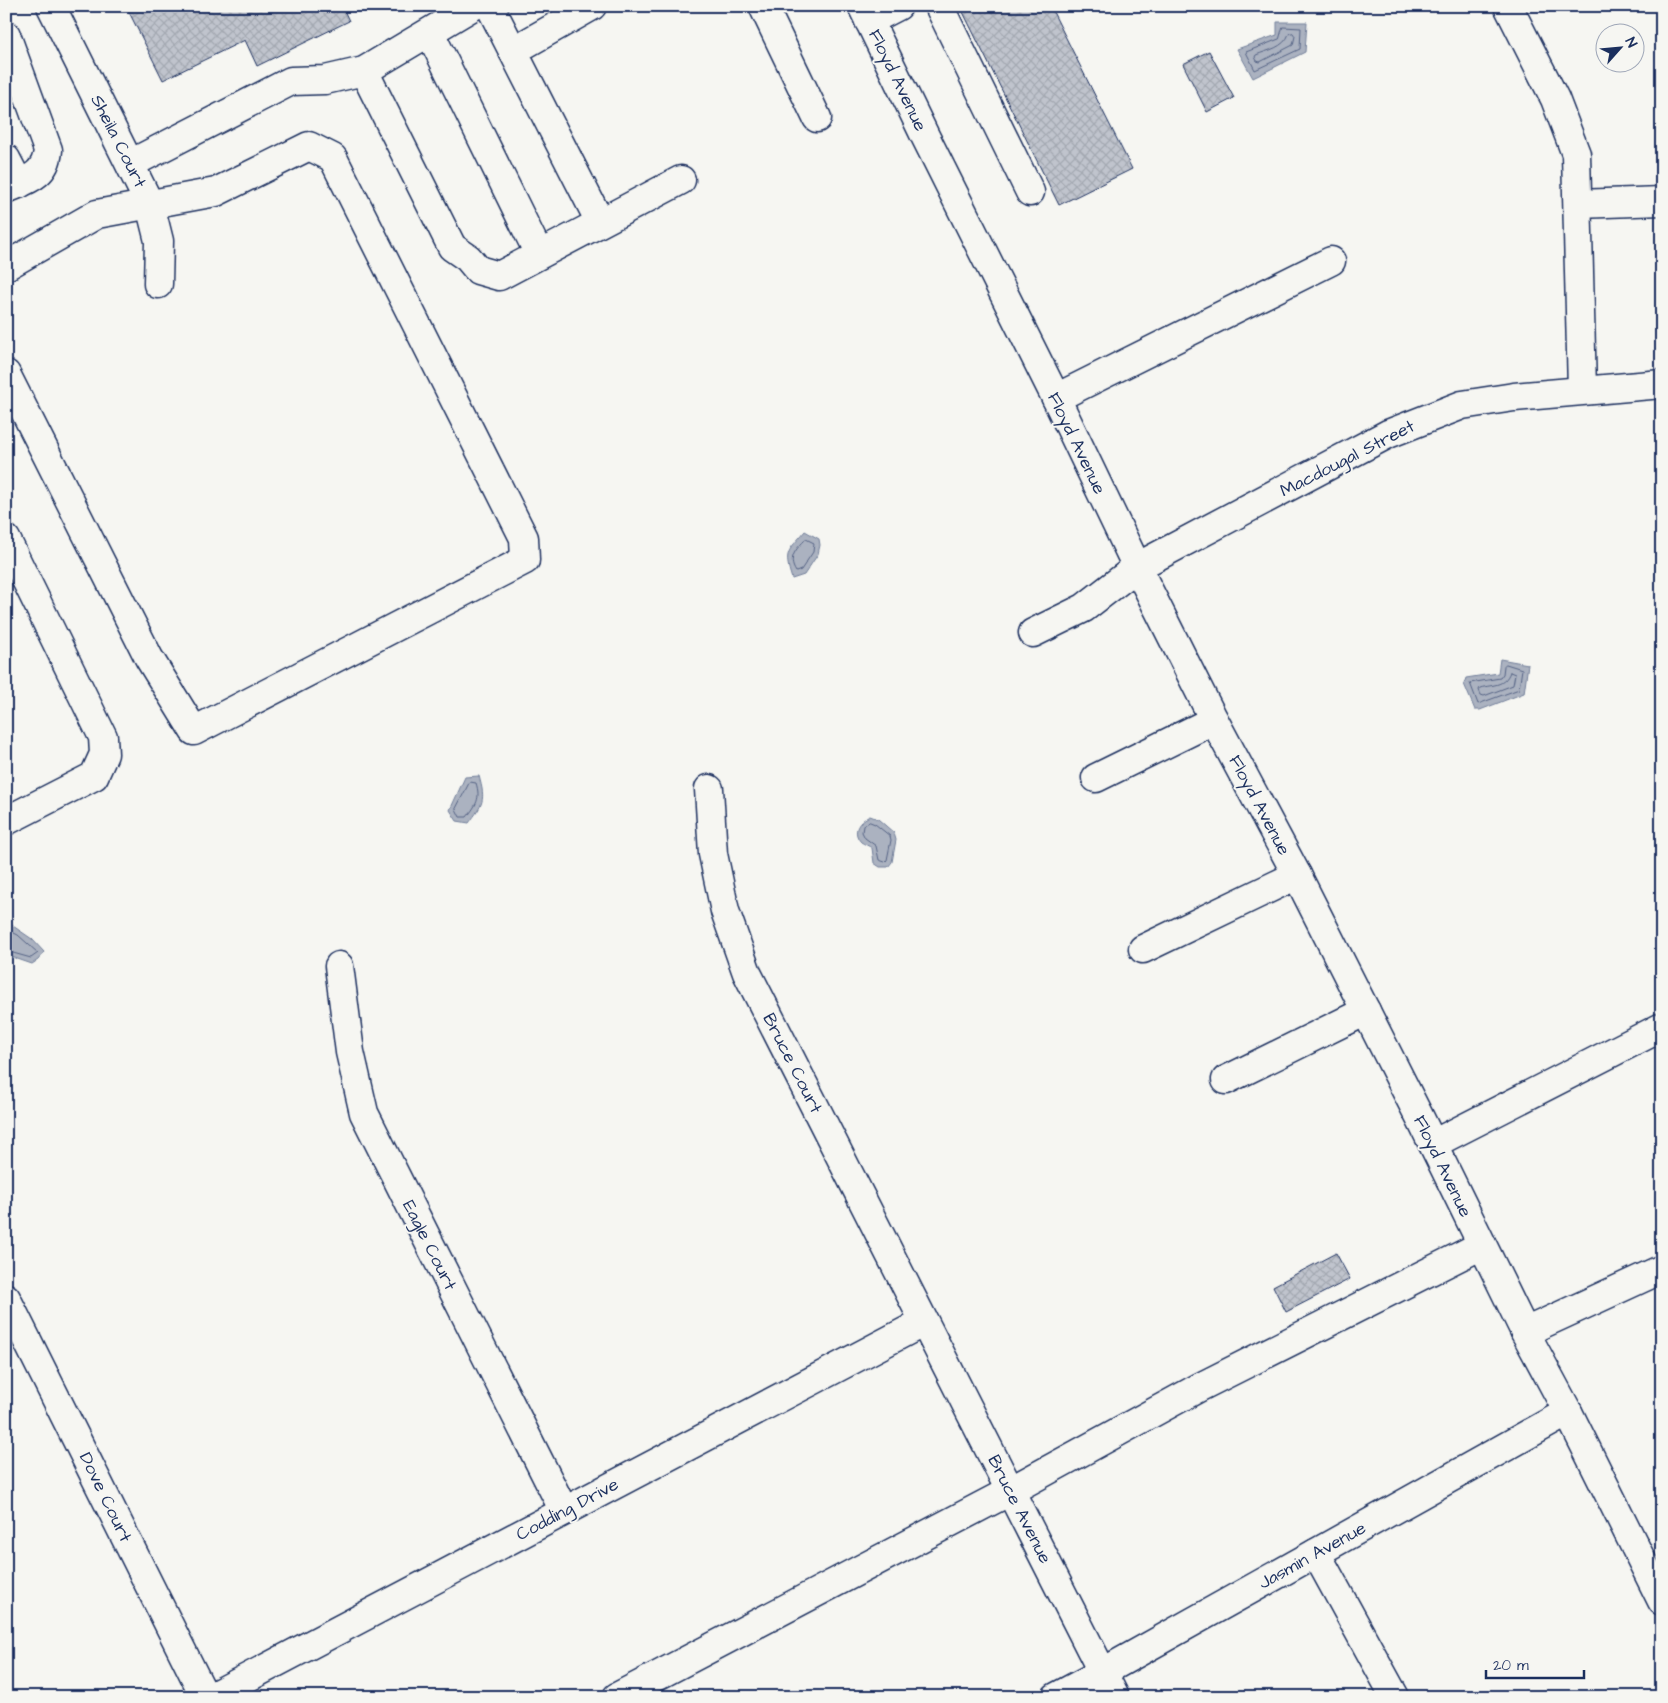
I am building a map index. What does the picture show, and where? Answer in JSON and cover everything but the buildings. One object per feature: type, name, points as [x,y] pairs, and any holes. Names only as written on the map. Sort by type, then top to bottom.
[{"type":"street","name":"Sheila Court","points":[[51,6],[150,205],[159,242],[158,284]]},
{"type":"street","points":[[130,164],[291,81],[325,80],[364,71],[474,6]]},
{"type":"street","points":[[490,6],[600,222]]},
{"type":"street","points":[[512,51],[592,6]]},
{"type":"street","points":[[763,6],[817,118]]},
{"type":"street","points":[[866,14],[898,6]]},
{"type":"street","points":[[939,6],[1030,192]]},
{"type":"street","points":[[1508,6],[1555,100],[1576,154],[1582,390]]},
{"type":"street","name":"Floyd Avenue","points":[[866,14],[1056,398],[1136,567],[1214,720],[1297,876],[1662,1601]]},
{"type":"street","points":[[430,33],[539,254]]},
{"type":"street","points":[[6,35],[48,150],[47,162],[37,175],[13,186],[6,159]]},
{"type":"street","points":[[364,71],[452,247],[468,258],[478,270],[499,276],[680,180]]},
{"type":"street","points":[[6,266],[97,214],[216,192],[309,146],[333,158],[524,538],[525,560],[194,731],[148,658],[6,374]]},
{"type":"street","points":[[1578,204],[1662,200]]},
{"type":"street","points":[[1056,398],[1330,261]]},
{"type":"street","name":"Macdougal Street","points":[[1033,633],[1084,608],[1136,567],[1388,434],[1407,426],[1462,405],[1514,397],[1662,384]]},
{"type":"street","points":[[6,539],[103,737],[104,754],[94,776],[6,821]]},
{"type":"street","points":[[1096,778],[1214,720]]},
{"type":"street","name":"Bruce Court","points":[[709,789],[713,854],[725,911],[747,973],[924,1322]]},
{"type":"street","points":[[1143,949],[1297,876]]},
{"type":"street","name":"Eagle Court","points":[[339,966],[350,1052],[364,1113],[564,1511]]},
{"type":"street","points":[[1226,1080],[1366,1012]]},
{"type":"street","points":[[1433,1144],[1662,1027]]},
{"type":"street","points":[[618,1697],[1010,1491],[1200,1387],[1482,1245]]},
{"type":"street","points":[[1525,1332],[1662,1269]]},
{"type":"street","name":"Dove Court","points":[[6,1298],[204,1697]]},
{"type":"street","name":"Bruce Avenue","points":[[924,1322],[1115,1697]]},
{"type":"street","name":"Codding Drive","points":[[211,1697],[924,1322]]},
{"type":"street","name":"Jasmin Avenue","points":[[1056,1697],[1568,1412]]},
{"type":"street","points":[[1316,1553],[1395,1697]]},
{"type":"water","points":[[1277,22],[1307,22],[1305,52],[1253,78],[1237,49],[1277,35]]},
{"type":"water","points":[[805,531],[819,539],[818,554],[804,575],[792,579],[788,563],[789,552]]},
{"type":"water","points":[[1500,659],[1528,664],[1524,693],[1480,710],[1475,710],[1464,684],[1466,678],[1498,673]]},
{"type":"water","points":[[479,776],[483,797],[482,802],[469,823],[457,821],[450,810],[465,777]]},
{"type":"water","points":[[870,816],[878,819],[894,833],[896,840],[892,862],[888,867],[880,867],[874,863],[872,848],[861,842],[858,838],[858,827]]},
{"type":"water","points":[[10,924],[32,939],[44,952],[32,964],[6,955],[6,925]]}]
